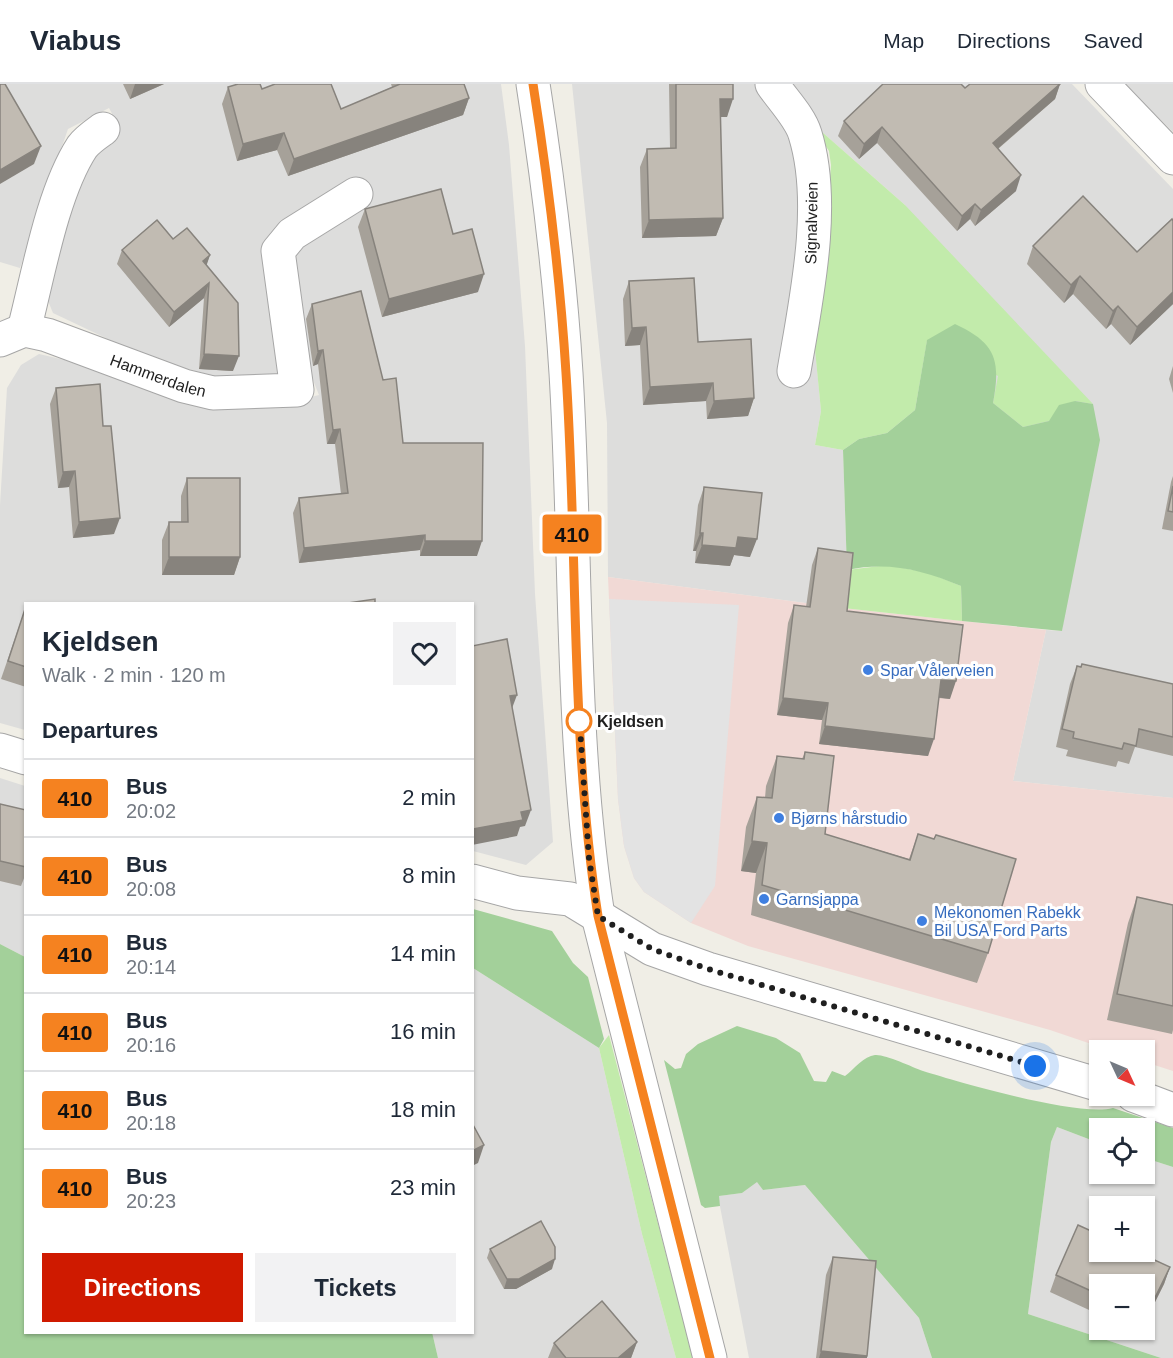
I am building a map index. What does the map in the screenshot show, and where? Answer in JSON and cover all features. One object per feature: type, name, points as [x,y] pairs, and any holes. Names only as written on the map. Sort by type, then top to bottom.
[{"type":"street","points":[[533,84],[550,191],[566,372],[577,691],[589,858],[598,916],[710,1358]]},
{"type":"street","name":"Signalveien","points":[[772,84],[805,132],[814,184],[810,276],[794,371]]},
{"type":"street","points":[[1102,84],[1173,158]]},
{"type":"street","name":"Hammerdalen","points":[[103,129],[83,144],[72,165],[12,335],[47,335],[184,386],[213,393],[297,390],[278,251],[292,234],[356,194]]},
{"type":"street","points":[[0,750],[24,757]]},
{"type":"street","points":[[474,882],[517,893],[570,899],[652,949],[708,969],[1089,1082]]},
{"type":"street","points":[[1155,1103],[1173,1110]]},
{"type":"shaded area","points":[[0,84],[501,84],[509,145],[525,346],[535,594],[553,842],[526,865],[474,851],[474,602],[24,602],[24,730],[0,723],[0,505],[7,388],[21,365],[39,354],[65,360],[163,394],[274,406],[319,395],[311,375],[218,377],[150,359],[53,313],[44,291],[86,159],[120,129],[109,108],[68,129],[20,268],[0,262]]},
{"type":"shaded area","points":[[572,84],[765,84],[795,139],[821,411],[815,445],[843,450],[847,570],[843,608],[608,577],[607,423]]},
{"type":"shaded area","points":[[786,84],[1072,84],[1173,189],[1173,798],[1013,781],[1046,630],[1062,631],[1068,588],[905,205],[822,132]]},
{"type":"shaded area","points":[[1124,84],[1173,84],[1173,132],[1128,88]]},
{"type":"shaded area","points":[[608,577],[843,608],[1046,630],[1013,781],[1173,798],[1173,1071],[1155,1065],[1155,1040],[1089,1040],[1089,1043],[1050,1030],[748,946],[691,923],[644,892],[634,878],[624,846],[618,799]]},
{"type":"shaded area","points":[[609,599],[739,605],[715,886],[691,923],[644,892],[634,878],[624,846],[618,799]]},
{"type":"shaded area","points":[[0,778],[24,786],[24,956],[0,944]]},
{"type":"shaded area","points":[[474,969],[599,1048],[642,1234],[676,1358],[438,1358],[432,1334],[474,1334]]},
{"type":"shaded area","points":[[1057,1127],[1089,1139],[1089,1184],[1155,1184],[1155,1161],[1173,1167],[1173,1358],[1161,1358],[1107,1340],[1155,1340],[1155,1274],[1089,1274],[1089,1334],[1028,1314],[1051,1142]]},
{"type":"shaded area","points":[[757,1181],[763,1190],[805,1185],[919,1318],[932,1358],[749,1358],[718,1196],[742,1193]]},
{"type":"green space","points":[[822,132],[905,205],[1093,404],[1075,401],[1049,421],[1023,427],[993,403],[998,376],[927,341],[915,410],[887,433],[859,439],[843,450],[815,445],[821,411],[812,319],[827,216],[831,165],[829,151],[819,136]]},
{"type":"green space","points":[[955,324],[969,331],[987,346],[995,364],[993,403],[1023,427],[1049,421],[1059,405],[1075,401],[1093,404],[1100,440],[1062,631],[962,621],[961,586],[933,575],[877,566],[847,570],[843,450],[859,439],[887,433],[915,410],[927,340]]},
{"type":"green space","points":[[888,565],[929,573],[961,586],[962,621],[843,608],[847,570]]},
{"type":"green space","points":[[474,909],[552,931],[573,963],[588,977],[604,1039],[599,1048],[474,969]]},
{"type":"green space","points":[[0,944],[24,956],[24,1334],[432,1334],[438,1358],[0,1358]]},
{"type":"green space","points":[[737,1026],[776,1038],[800,1053],[814,1081],[826,1082],[832,1071],[845,1076],[867,1058],[879,1055],[923,1071],[1020,1097],[1074,1108],[1113,1108],[1143,1118],[1089,1118],[1089,1139],[1057,1127],[1051,1142],[1028,1314],[1089,1334],[1089,1340],[1107,1340],[1161,1358],[932,1358],[919,1318],[805,1185],[763,1190],[757,1182],[742,1193],[719,1196],[720,1206],[705,1208],[701,1205],[664,1060],[675,1069],[681,1068],[686,1054],[698,1044]]},
{"type":"green space","points":[[609,1035],[693,1358],[676,1358],[642,1234],[599,1048]]},
{"type":"green space","points":[[1155,1122],[1173,1128],[1173,1167],[1155,1161]]},
{"type":"building","points":[[0,84],[5,84],[41,146],[0,170]]},
{"type":"building","points":[[238,84],[260,84],[262,89],[275,84],[331,84],[341,109],[400,84],[464,84],[469,98],[294,159],[284,133],[243,144],[228,87]]},
{"type":"building","points":[[676,84],[733,84],[733,99],[720,99],[723,218],[649,220],[647,149],[676,148]]},
{"type":"building","points":[[883,84],[961,84],[965,88],[970,84],[1060,84],[993,143],[1021,175],[981,210],[975,204],[962,216],[882,127],[864,144],[844,121]]},
{"type":"building","points":[[441,189],[453,234],[472,229],[484,274],[389,299],[365,209]]},
{"type":"building","points":[[1083,196],[1137,252],[1172,219],[1173,221],[1173,292],[1137,327],[1118,306],[1113,311],[1080,276],[1071,285],[1033,246]]},
{"type":"building","points":[[157,220],[173,239],[187,228],[210,255],[203,261],[238,303],[239,356],[204,354],[209,283],[174,312],[122,250]]},
{"type":"building","points":[[694,278],[698,342],[751,339],[754,398],[714,401],[713,383],[650,387],[646,327],[632,328],[629,281]]},
{"type":"building","points":[[361,291],[383,380],[396,378],[403,443],[483,443],[482,541],[425,541],[425,535],[304,548],[299,498],[348,493],[340,429],[333,430],[323,350],[318,351],[312,304]]},
{"type":"building","points":[[100,384],[103,426],[111,426],[120,518],[79,522],[75,471],[63,472],[56,388]]},
{"type":"building","points":[[187,478],[240,478],[240,557],[169,557],[169,522],[188,522]]},
{"type":"building","points":[[1173,486],[1173,512],[1168,511]]},
{"type":"building","points":[[704,487],[762,493],[757,539],[738,537],[736,548],[702,545],[703,533],[700,533]]},
{"type":"building","name":"Spar Vålerveien","points":[[818,548],[853,553],[847,611],[963,625],[956,681],[941,680],[934,739],[825,726],[828,703],[783,698],[794,605],[810,607]]},
{"type":"building","points":[[375,599],[375,602],[355,602]]},
{"type":"building","points":[[24,612],[24,666],[8,661]]},
{"type":"building","points":[[507,639],[517,695],[510,696],[531,810],[521,812],[523,820],[474,829],[474,646]]},
{"type":"building","points":[[1082,664],[1173,684],[1173,737],[1139,729],[1136,746],[1124,743],[1122,749],[1073,738],[1074,732],[1062,729],[1077,666],[1081,667]]},
{"type":"building","points":[[805,752],[834,756],[825,834],[910,860],[918,834],[934,839],[936,835],[1016,859],[988,953],[762,885],[767,843],[752,841],[757,797],[772,798],[777,756],[804,759]]},
{"type":"building","points":[[0,804],[24,810],[24,867],[0,861]]},
{"type":"building","points":[[1137,897],[1173,905],[1173,1006],[1117,994]]},
{"type":"building","points":[[474,1127],[484,1145],[474,1150]]},
{"type":"building","points":[[541,1221],[555,1247],[555,1259],[519,1279],[507,1279],[490,1249]]},
{"type":"building","points":[[1078,1225],[1089,1230],[1089,1262],[1155,1262],[1155,1260],[1170,1267],[1155,1298],[1155,1274],[1089,1274],[1089,1290],[1056,1275]]},
{"type":"building","points":[[833,1257],[876,1261],[867,1356],[821,1351]]},
{"type":"building","points":[[602,1301],[637,1342],[618,1358],[566,1358],[554,1343]]},
{"type":"bus line","name":"410","points":[[533,84],[550,191],[566,372],[577,691],[589,858],[598,916],[710,1358]]},
{"type":"place","name":"Spar Vålerveien","points":[[868,670]]},
{"type":"place","name":"Kjeldsen","points":[[579,721]]},
{"type":"place","name":"Bjørns hårstudio","points":[[779,818]]},
{"type":"place","name":"Garnsjappa","points":[[764,899]]},
{"type":"place","name":"Mekonomen Rabekk Bil USA Ford Parts","points":[[922,921]]},
{"type":"route","points":[[579,721],[579,714],[589,858],[598,916],[652,949],[708,969],[1035,1066]]}]
